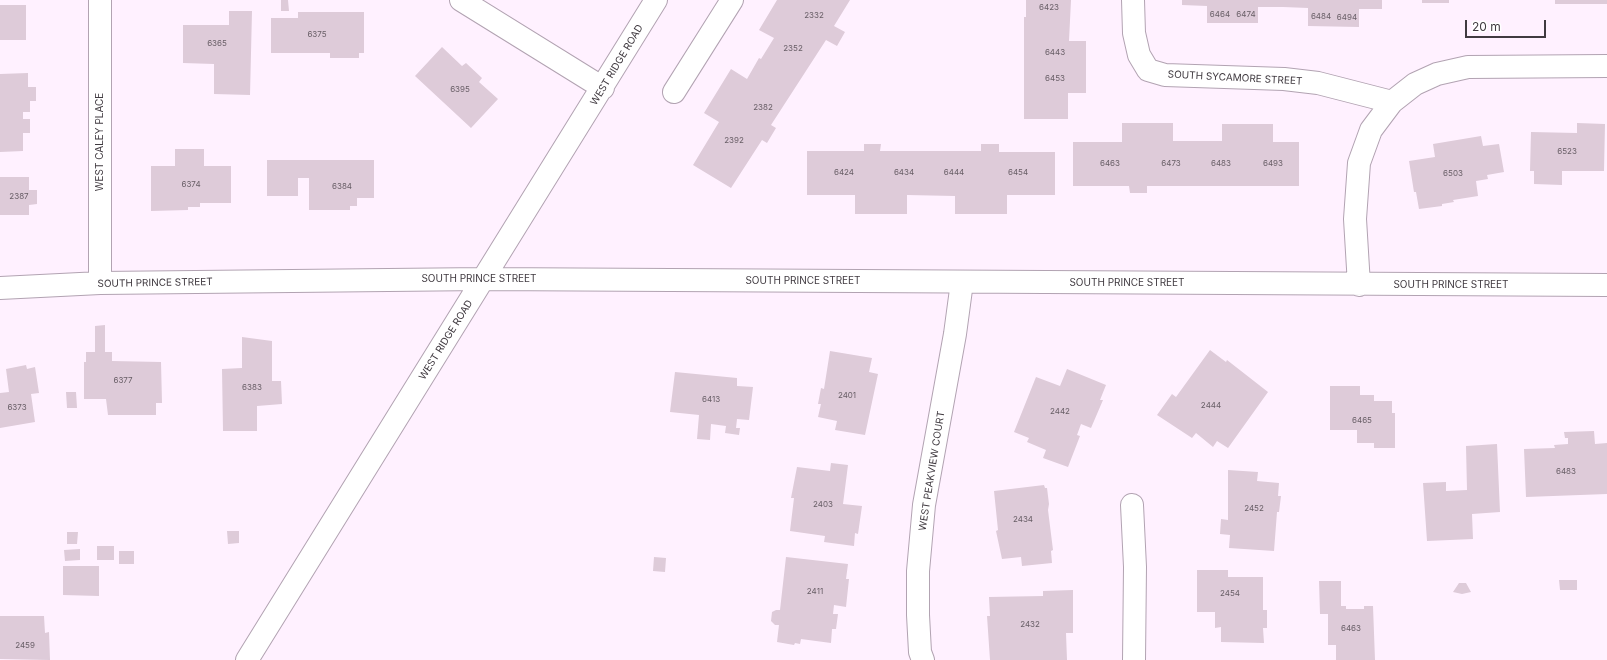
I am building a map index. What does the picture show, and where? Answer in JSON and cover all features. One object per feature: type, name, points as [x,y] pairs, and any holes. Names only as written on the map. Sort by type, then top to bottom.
[{"type":"street","name":"WEST CALEY PLACE","points":[[100,0],[100,283]]},
{"type":"street","points":[[461,0],[603,88]]},
{"type":"street","name":"WEST RIDGE ROAD","points":[[247,660],[603,88],[656,0]]},
{"type":"street","points":[[674,92],[732,0]]},
{"type":"street","name":"SOUTH SYCAMORE STREET","points":[[1133,0],[1134,33],[1139,55],[1148,70],[1165,75],[1284,79],[1318,83],[1392,102]]},
{"type":"street","points":[[1359,285],[1354,219],[1359,163],[1371,130],[1392,102],[1415,84],[1437,74],[1468,67],[1607,66]]},
{"type":"street","name":"SOUTH PRINCE STREET","points":[[0,288],[100,283],[484,279],[1359,285],[1607,285]]},
{"type":"street","name":"WEST PEAKVIEW COURT","points":[[923,660],[920,652],[918,571],[924,505],[955,334],[962,282]]},
{"type":"street","points":[[1132,505],[1135,567],[1134,660]]},
{"type":"building","points":[[281,0],[288,0],[289,11],[281,11]]},
{"type":"building","points":[[777,0],[850,0],[834,26],[845,32],[837,46],[826,40],[771,125],[776,128],[767,143],[762,140],[731,188],[693,165],[719,122],[704,113],[731,69],[747,79],[759,58],[761,59],[774,38],[759,30]]},
{"type":"building","points":[[1026,0],[1071,0],[1069,41],[1086,41],[1086,93],[1068,93],[1068,119],[1024,119],[1024,17],[1026,17]]},
{"type":"building","points":[[1182,0],[1382,0],[1382,9],[1359,9],[1359,27],[1308,26],[1308,8],[1283,7],[1258,7],[1258,23],[1207,23],[1207,6],[1182,5]]},
{"type":"building","points":[[1422,0],[1449,0],[1449,3],[1422,3]]},
{"type":"building","points":[[1555,0],[1607,0],[1607,4],[1555,4]]},
{"type":"building","points":[[0,5],[26,5],[26,40],[0,40]]},
{"type":"building","points":[[229,11],[252,11],[250,95],[214,94],[214,64],[183,63],[183,25],[229,25]]},
{"type":"building","points":[[298,12],[364,12],[364,53],[359,53],[359,58],[330,58],[330,53],[271,53],[271,18],[298,18]]},
{"type":"building","points":[[442,47],[462,66],[466,63],[482,78],[479,82],[498,99],[471,128],[415,76]]},
{"type":"building","points":[[28,73],[28,87],[36,87],[36,101],[30,101],[30,112],[23,112],[23,119],[30,119],[30,133],[23,133],[23,151],[0,152],[0,74]]},
{"type":"building","points":[[1122,123],[1173,123],[1173,141],[1222,141],[1222,124],[1273,124],[1273,142],[1299,142],[1299,186],[1147,186],[1147,193],[1130,193],[1129,186],[1073,186],[1073,142],[1122,142]]},
{"type":"building","points":[[1577,123],[1605,124],[1604,171],[1562,171],[1562,185],[1534,184],[1534,171],[1530,171],[1531,132],[1577,133]]},
{"type":"building","points":[[1481,136],[1483,146],[1499,144],[1504,172],[1487,175],[1488,179],[1476,181],[1478,196],[1453,200],[1454,202],[1442,204],[1442,206],[1419,209],[1416,192],[1414,192],[1409,161],[1435,157],[1433,144]]},
{"type":"building","points":[[864,144],[881,144],[880,151],[981,151],[981,144],[999,144],[999,152],[1055,152],[1055,195],[1007,195],[1007,214],[955,214],[955,196],[907,195],[907,214],[855,214],[855,195],[807,195],[807,151],[864,151]]},
{"type":"building","points":[[175,149],[204,149],[204,166],[231,166],[231,203],[200,203],[200,207],[188,207],[188,210],[151,211],[151,166],[175,166]]},
{"type":"building","points":[[267,160],[374,160],[374,198],[357,198],[357,206],[350,206],[350,210],[309,210],[309,178],[298,178],[298,196],[267,196]]},
{"type":"building","points":[[0,177],[29,177],[29,190],[37,190],[37,204],[29,205],[29,215],[0,215]]},
{"type":"building","points":[[105,325],[105,352],[112,352],[112,361],[161,362],[162,403],[156,403],[156,415],[108,415],[106,399],[84,399],[84,362],[86,362],[86,352],[95,352],[95,326]]},
{"type":"building","points":[[242,337],[272,341],[272,381],[281,381],[282,404],[257,406],[257,431],[223,431],[222,369],[242,368]]},
{"type":"building","points":[[1210,350],[1226,362],[1227,360],[1268,392],[1228,448],[1217,441],[1213,447],[1196,433],[1192,438],[1157,415],[1172,394],[1176,397]]},
{"type":"building","points":[[830,351],[872,358],[869,372],[878,374],[865,435],[835,430],[837,421],[818,417],[821,404],[818,404],[821,388],[824,389]]},
{"type":"building","points":[[26,365],[27,369],[35,367],[39,393],[31,394],[35,422],[0,428],[0,393],[9,392],[6,369]]},
{"type":"building","points":[[1067,369],[1106,385],[1100,400],[1103,400],[1091,428],[1081,424],[1077,435],[1080,436],[1068,467],[1043,458],[1046,450],[1027,442],[1029,438],[1014,432],[1036,377],[1060,386]]},
{"type":"building","points":[[675,372],[737,378],[737,386],[753,387],[749,420],[737,419],[736,428],[740,428],[739,435],[725,433],[726,426],[711,424],[710,440],[697,439],[699,415],[670,412]]},
{"type":"building","points":[[1330,386],[1360,386],[1360,395],[1374,395],[1374,401],[1392,401],[1392,413],[1395,413],[1395,448],[1374,448],[1374,443],[1357,443],[1357,430],[1330,430]]},
{"type":"building","points":[[66,392],[76,392],[77,408],[67,408]]},
{"type":"building","points":[[1594,431],[1595,444],[1607,443],[1607,494],[1526,497],[1524,449],[1555,448],[1554,445],[1568,444],[1568,438],[1565,438],[1564,432]]},
{"type":"building","points":[[1497,444],[1500,512],[1472,514],[1473,539],[1427,541],[1423,483],[1446,482],[1446,491],[1467,490],[1466,446]]},
{"type":"building","points":[[831,463],[848,465],[843,504],[862,506],[858,534],[855,533],[854,546],[824,542],[825,536],[790,531],[794,498],[791,498],[797,467],[830,471]]},
{"type":"building","points":[[1228,470],[1258,472],[1257,481],[1279,483],[1278,496],[1281,496],[1279,512],[1277,512],[1274,551],[1229,548],[1230,535],[1220,534],[1221,519],[1228,520]]},
{"type":"building","points":[[1044,485],[1045,488],[1047,488],[1049,504],[1048,510],[1053,550],[1051,551],[1052,563],[1022,566],[1021,557],[1002,559],[996,531],[998,530],[994,491]]},
{"type":"building","points":[[227,531],[239,531],[239,543],[228,544]]},
{"type":"building","points":[[67,532],[78,532],[77,544],[67,544]]},
{"type":"building","points":[[97,546],[114,546],[114,560],[97,560]]},
{"type":"building","points":[[80,549],[80,560],[65,561],[64,550]]},
{"type":"building","points":[[119,551],[134,551],[134,564],[119,564]]},
{"type":"building","points":[[654,557],[666,558],[665,572],[653,571]]},
{"type":"building","points":[[786,557],[848,564],[846,579],[849,579],[846,607],[834,605],[833,614],[838,614],[836,629],[832,629],[831,643],[801,639],[800,644],[795,643],[794,645],[777,642],[779,625],[775,625],[771,621],[772,612],[780,610]]},
{"type":"building","points":[[63,566],[99,566],[99,596],[63,595]]},
{"type":"building","points":[[1197,570],[1228,570],[1228,577],[1263,577],[1263,610],[1267,610],[1267,628],[1263,628],[1264,643],[1221,642],[1221,627],[1215,628],[1215,612],[1197,612]]},
{"type":"building","points":[[1559,580],[1577,580],[1577,590],[1560,590]]},
{"type":"building","points":[[1319,581],[1341,581],[1341,606],[1346,606],[1346,609],[1364,609],[1364,606],[1373,606],[1375,660],[1336,660],[1336,645],[1328,645],[1328,614],[1320,614]]},
{"type":"building","points":[[1459,583],[1466,583],[1471,592],[1462,594],[1453,592]]},
{"type":"building","points":[[1073,590],[1073,633],[1066,633],[1067,660],[990,660],[987,616],[990,616],[989,597],[1043,596],[1043,591]]},
{"type":"building","points":[[0,616],[44,616],[45,633],[49,632],[50,660],[0,659]]}]
